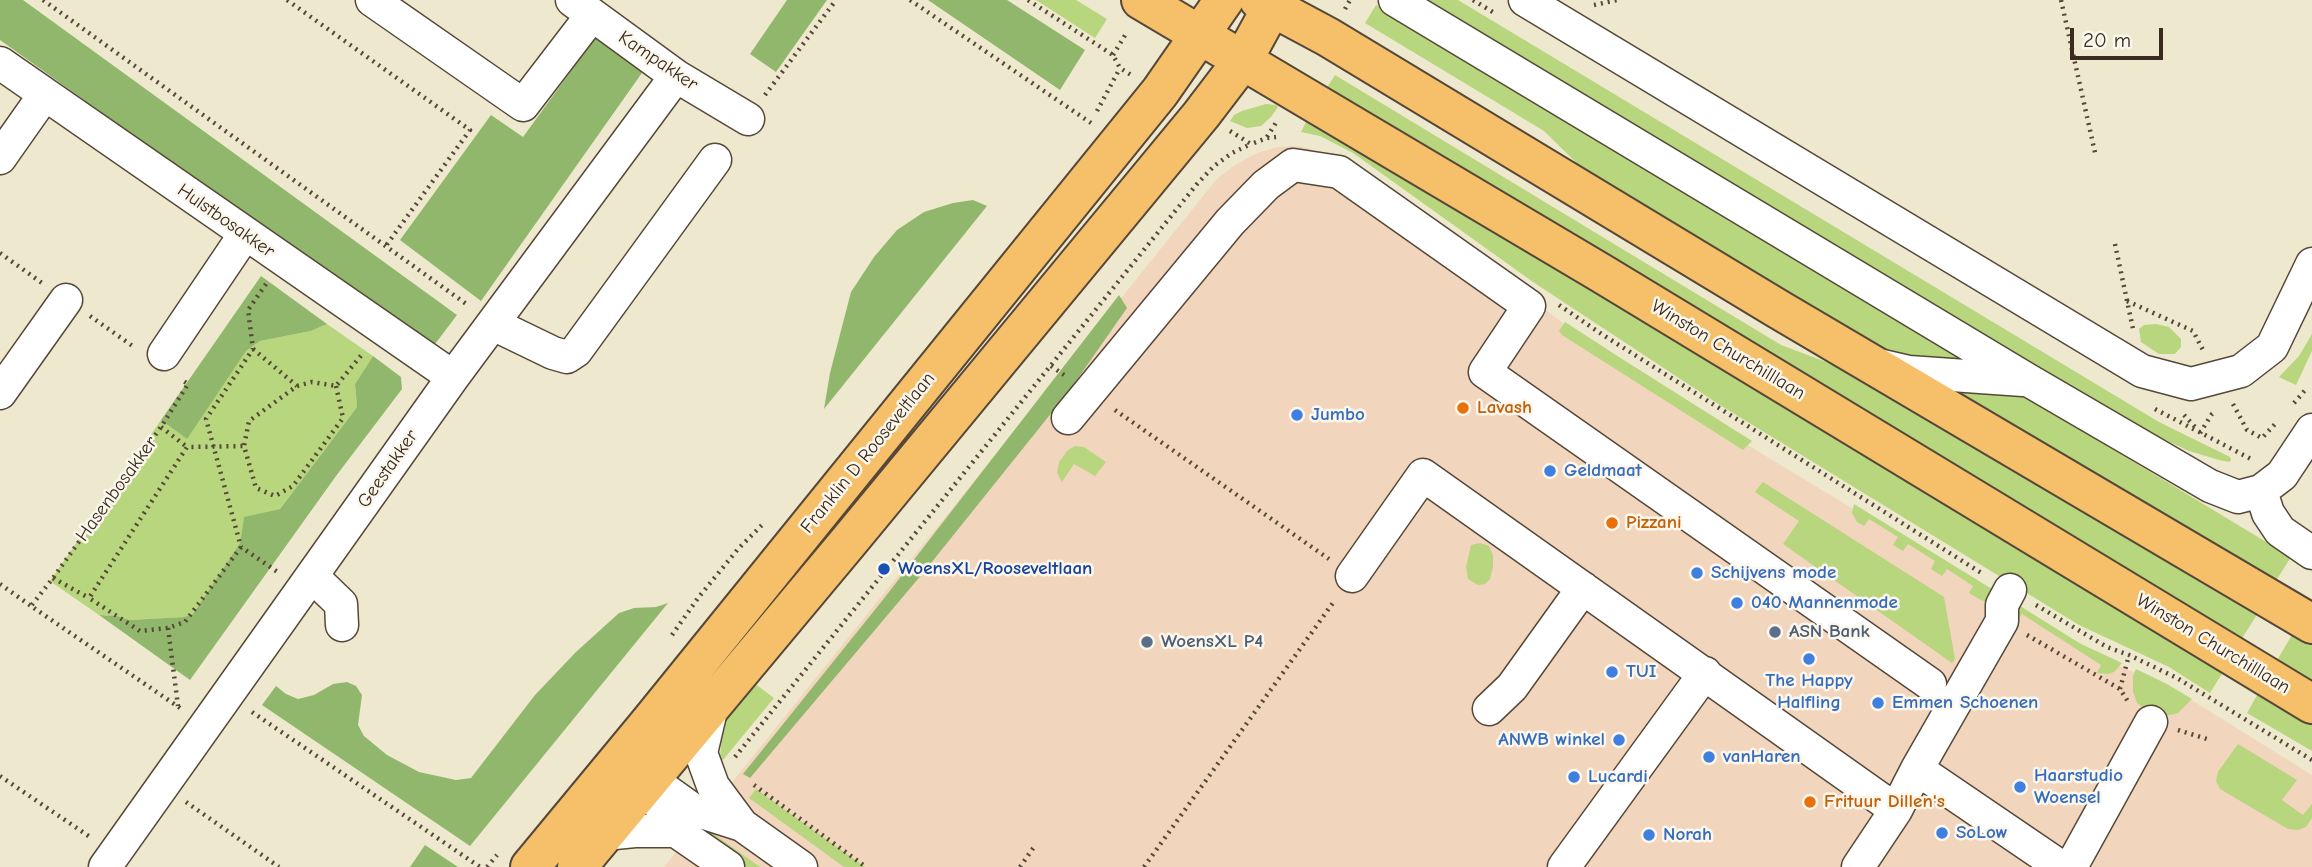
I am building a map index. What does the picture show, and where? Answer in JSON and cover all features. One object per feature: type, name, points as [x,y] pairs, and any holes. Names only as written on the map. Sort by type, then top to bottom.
[{"type":"main road","name":"Winston Churchilllaan","points":[[1141,0],[1613,280],[2312,704]]},
{"type":"main road","name":"Franklin D Rooseveltlaan","points":[[530,867],[1160,92],[1224,0]]},
{"type":"main road","name":"Franklin D Rooseveltlaan","points":[[577,867],[1201,115],[1243,60],[1269,2]]},
{"type":"main road","points":[[1269,2],[1721,275],[2312,624]]},
{"type":"street","points":[[372,0],[523,105],[582,8]]},
{"type":"street","points":[[1395,0],[2028,380],[2210,486],[2238,496],[2261,491],[2282,475],[2312,430]]},
{"type":"street","points":[[1525,0],[2142,371],[2191,384],[2241,371],[2272,347],[2312,264]]},
{"type":"street","name":"Kampakker","points":[[582,8],[676,76],[748,119]]},
{"type":"street","name":"Hulstbosakker","points":[[0,63],[453,377]]},
{"type":"street","name":"Geestakker","points":[[110,860],[453,377],[676,76]]},
{"type":"street","points":[[0,158],[45,94]]},
{"type":"street","points":[[494,324],[553,353],[567,356],[576,351],[715,160]]},
{"type":"street","points":[[1068,418],[1230,222],[1266,185],[1293,165],[1339,172],[1529,306],[1485,372],[1930,684]]},
{"type":"street","points":[[159,359],[245,234]]},
{"type":"street","points":[[0,393],[66,300]]},
{"type":"street","points":[[1874,364],[1909,372],[2028,380]]},
{"type":"street","points":[[1352,576],[1423,475],[1896,810]]},
{"type":"street","points":[[2261,491],[2268,513],[2280,531],[2312,553]]},
{"type":"street","points":[[307,583],[341,604],[342,625]]},
{"type":"street","points":[[1489,709],[1512,687],[1583,588]]},
{"type":"street","points":[[1858,867],[1896,810],[2002,621],[2002,605],[2010,590]]},
{"type":"street","points":[[1564,867],[1705,673]]},
{"type":"street","points":[[713,705],[701,753],[713,786],[742,825]]},
{"type":"street","points":[[650,722],[650,779],[663,813],[676,831],[728,867]]},
{"type":"street","points":[[2071,867],[2151,722]]},
{"type":"street","points":[[1917,769],[2061,867]]},
{"type":"street","points":[[591,794],[619,784],[650,779],[692,809],[742,825],[801,867]]},
{"type":"street","points":[[604,834],[676,831]]},
{"type":"path","points":[[43,0],[494,324]]},
{"type":"path","points":[[287,0],[470,130],[385,247]]},
{"type":"path","points":[[748,119],[836,0]]},
{"type":"path","points":[[910,0],[1090,123]]},
{"type":"path","points":[[1028,0],[1113,55]]},
{"type":"path","points":[[2062,0],[2096,157]]},
{"type":"path","points":[[1267,138],[1284,137]]},
{"type":"path","points":[[713,786],[1197,184],[1214,166],[1251,144]]},
{"type":"path","points":[[2115,244],[2142,371]]},
{"type":"path","points":[[0,253],[66,300],[159,359]]},
{"type":"path","points":[[283,260],[248,310],[253,349],[206,419],[241,547],[307,583]]},
{"type":"path","points":[[1548,297],[1603,335],[1956,559],[2107,647],[2177,678],[2312,760]]},
{"type":"path","points":[[2127,301],[2193,331],[2247,430],[2262,439],[2280,419]]},
{"type":"path","points":[[336,386],[383,330]]},
{"type":"path","points":[[253,349],[297,386]]},
{"type":"path","name":"Hasenbosakker","points":[[31,606],[161,427],[188,384],[159,359]]},
{"type":"path","points":[[312,382],[336,386],[343,418],[293,486],[275,495],[256,488],[244,446],[249,421],[297,386],[312,382]]},
{"type":"path","points":[[2288,409],[2306,389]]},
{"type":"path","points":[[1090,392],[1352,576],[1144,867]]},
{"type":"path","points":[[161,427],[187,447],[244,446]]},
{"type":"path","points":[[2200,432],[2251,459]]},
{"type":"path","points":[[89,598],[187,447]]},
{"type":"path","points":[[53,578],[140,631],[168,628],[185,622],[241,547]]},
{"type":"path","points":[[0,584],[205,725]]},
{"type":"path","points":[[2002,621],[2120,689],[2132,708],[2151,722]]},
{"type":"path","points":[[168,628],[178,707]]},
{"type":"path","points":[[2120,689],[2129,655]]},
{"type":"path","points":[[227,695],[480,867]]},
{"type":"path","points":[[0,776],[110,860]]},
{"type":"path","points":[[749,782],[866,867]]},
{"type":"path","points":[[162,785],[279,867]]},
{"type":"path","points":[[1020,867],[1036,844]]},
{"type":"shaded area","points":[[1300,146],[1333,156],[1592,345],[1713,424],[2094,655],[2177,691],[2312,775],[2312,867],[664,867],[1216,180],[1233,166],[1257,153],[1277,147]]},
{"type":"green space","points":[[0,0],[23,0],[457,315],[432,348],[0,40]]},
{"type":"green space","points":[[787,0],[827,0],[776,72],[750,54]]},
{"type":"green space","points":[[928,0],[1007,0],[1085,50],[1060,90]]},
{"type":"green space","points":[[1036,0],[1076,0],[1107,19],[1095,38]]},
{"type":"green space","points":[[1428,0],[1458,0],[2159,422],[2230,457],[2231,460],[2219,460],[2189,451],[2127,422]]},
{"type":"green space","points":[[1376,5],[1977,367],[1895,362],[1590,176],[1544,131],[1365,23]]},
{"type":"green space","points":[[595,38],[644,70],[481,301],[400,240],[491,115],[523,137]]},
{"type":"green space","points":[[1335,75],[1781,345],[1896,388],[2263,605],[2239,643],[1325,91]]},
{"type":"green space","points":[[1266,104],[1278,107],[1261,126],[1247,128],[1230,121],[1242,111]]},
{"type":"green space","points":[[1309,116],[2225,669],[2210,693],[2169,667],[2079,625],[1720,405],[1533,282],[1353,153],[1320,136],[1301,132]]},
{"type":"green space","points":[[973,200],[987,206],[824,409],[830,373],[851,292],[874,257],[897,230],[924,212]]},
{"type":"green space","points":[[261,276],[327,324],[311,331],[260,341],[246,351],[187,439],[161,420]]},
{"type":"green space","points":[[1119,295],[1127,308],[1069,391],[923,573],[750,778],[743,774],[882,601]]},
{"type":"green space","points":[[1565,322],[1752,441],[1743,450],[1562,335],[1559,331]]},
{"type":"green space","points":[[327,324],[373,356],[355,384],[357,407],[280,509],[244,518],[240,543],[193,614],[184,617],[130,620],[99,615],[50,581],[161,420],[186,438],[246,351],[260,341],[311,331]]},
{"type":"green space","points":[[2144,325],[2169,327],[2181,339],[2181,347],[2175,354],[2159,354],[2141,342],[2139,329]]},
{"type":"green space","points":[[2312,334],[2312,351],[2296,385],[2279,377],[2299,356]]},
{"type":"green space","points":[[373,356],[401,377],[402,389],[336,476],[190,680],[99,615],[130,620],[184,617],[193,614],[240,543],[244,517],[280,509],[357,407],[355,384]]},
{"type":"green space","points":[[1930,382],[2018,392],[2291,557],[2272,587]]},
{"type":"green space","points":[[1075,446],[1084,447],[1106,462],[1095,476],[1074,464],[1062,482],[1057,473],[1059,462],[1068,450]]},
{"type":"green space","points":[[1763,482],[1944,597],[1955,659],[1952,663],[1783,544],[1799,521],[1755,492]]},
{"type":"green space","points":[[1854,504],[2000,594],[1988,602],[1969,593],[1973,586],[1947,569],[1942,576],[1931,569],[1935,561],[1908,544],[1903,551],[1893,545],[1898,537],[1869,519],[1864,526],[1857,522],[1852,513]]},
{"type":"green space","points":[[1480,543],[1489,546],[1493,555],[1493,567],[1490,579],[1485,584],[1478,585],[1468,579],[1466,567],[1471,545]]},
{"type":"green space","points":[[2012,601],[2081,644],[2122,663],[2114,672],[2097,673],[2101,665],[2022,614],[2017,621]]},
{"type":"green space","points":[[668,603],[470,846],[262,705],[276,686],[298,699],[314,695],[333,684],[347,682],[356,686],[362,695],[358,725],[364,736],[387,755],[419,772],[456,780],[471,778],[535,695],[576,652],[619,613]]},
{"type":"green space","points":[[2293,633],[2312,634],[2312,687],[2275,664]]},
{"type":"green space","points":[[2136,669],[2192,699],[2178,713],[2170,715],[2162,716],[2145,709],[2137,703],[2133,692]]},
{"type":"green space","points":[[754,683],[774,698],[723,760],[720,758],[722,732],[729,712]]},
{"type":"green space","points":[[2260,690],[2312,721],[2312,751],[2247,713]]},
{"type":"green space","points":[[2238,744],[2297,780],[2282,800],[2303,815],[2312,804],[2312,818],[2306,827],[2288,829],[2220,789],[2216,781],[2218,772]]},
{"type":"green space","points":[[756,789],[865,867],[844,867],[749,798]]},
{"type":"green space","points":[[704,827],[760,867],[741,867],[697,836]]},
{"type":"green space","points":[[425,845],[458,867],[410,867]]},
{"type":"place","name":"Lavash","points":[[1463,408]]},
{"type":"place","name":"Jumbo","points":[[1297,415]]},
{"type":"place","name":"Geldmaat","points":[[1550,471]]},
{"type":"place","name":"Pizzani","points":[[1612,523]]},
{"type":"place","name":"WoensXL/Rooseveltlaan","points":[[884,569]]},
{"type":"place","name":"Schijvens mode","points":[[1697,573]]},
{"type":"place","name":"040 Mannenmode","points":[[1737,603]]},
{"type":"place","name":"ASN Bank","points":[[1775,632]]},
{"type":"place","name":"WoensXL P4","points":[[1147,642]]},
{"type":"place","name":"The Happy Halfling","points":[[1809,659]]},
{"type":"place","name":"TUI","points":[[1612,672]]},
{"type":"place","name":"Emmen Schoenen","points":[[1878,703]]},
{"type":"place","name":"ANWB winkel","points":[[1619,740]]},
{"type":"place","name":"vanHaren","points":[[1709,757]]},
{"type":"place","name":"Lucardi","points":[[1574,777]]},
{"type":"place","name":"Haarstudio Woensel","points":[[2020,787]]},
{"type":"place","name":"Frituur Dillen's","points":[[1810,802]]},
{"type":"place","name":"SoLow","points":[[1942,833]]},
{"type":"place","name":"Norah","points":[[1649,835]]}]
